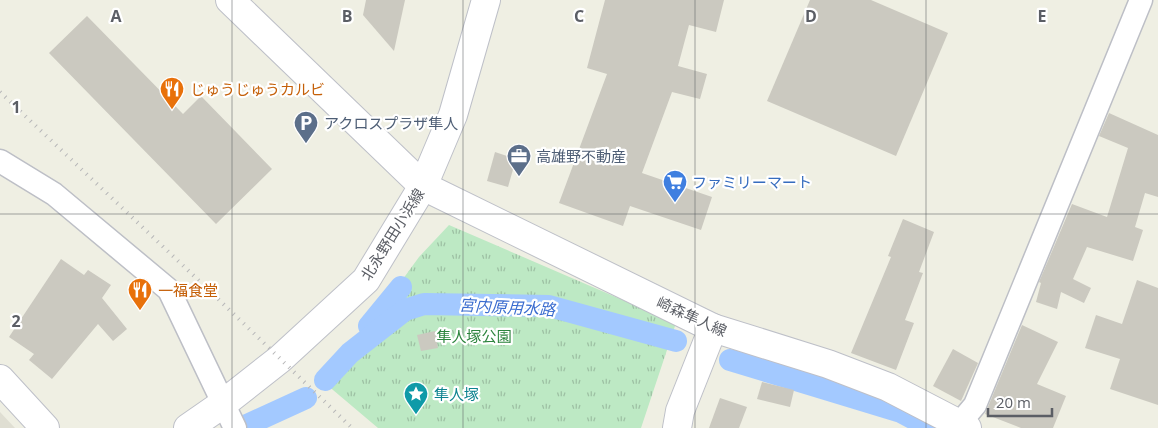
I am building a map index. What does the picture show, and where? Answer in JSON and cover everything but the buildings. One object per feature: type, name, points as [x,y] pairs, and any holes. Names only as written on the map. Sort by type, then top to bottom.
[{"type":"main road","name":"崎森隼人線","points":[[230,0],[423,186],[713,328],[828,364],[888,387],[963,426]]},
{"type":"main road","name":"北永野田小浜線","points":[[188,428],[224,404],[280,359],[366,280],[423,186],[453,115],[486,0]]},
{"type":"main road","points":[[677,428],[680,411],[713,328]]},
{"type":"main road","points":[[0,379],[45,428]]},
{"type":"street","points":[[963,426],[975,405],[1141,0]]},
{"type":"street","points":[[3,168],[54,194],[170,290],[235,428]]},
{"type":"shaded area","points":[[0,412],[15,428],[0,428]]},
{"type":"green space","name":"隼人塚公園","points":[[449,225],[676,323],[641,428],[378,428],[320,379],[381,309],[419,257]]},
{"type":"waterway","name":"宮内原用水路","points":[[369,326],[401,287]]},
{"type":"waterway","name":"宮内原用水路","points":[[325,380],[350,353],[405,310],[424,304],[549,306],[676,341]]},
{"type":"waterway","name":"宮内原用水路","points":[[730,360],[901,412],[931,428]]},
{"type":"waterway","name":"宮内原用水路","points":[[247,425],[306,398]]},
{"type":"railway","points":[[0,92],[352,428]]},
{"type":"place","name":"じゅうじゅうカルビ","points":[[172,110]]},
{"type":"place","name":"アクロスプラザ隼人","points":[[306,144]]},
{"type":"place","name":"高雄野不動産","points":[[519,177]]},
{"type":"place","name":"ファミリーマート","points":[[675,203]]},
{"type":"place","name":"一福食堂","points":[[140,311]]},
{"type":"place","name":"隼人塚","points":[[416,415]]}]
